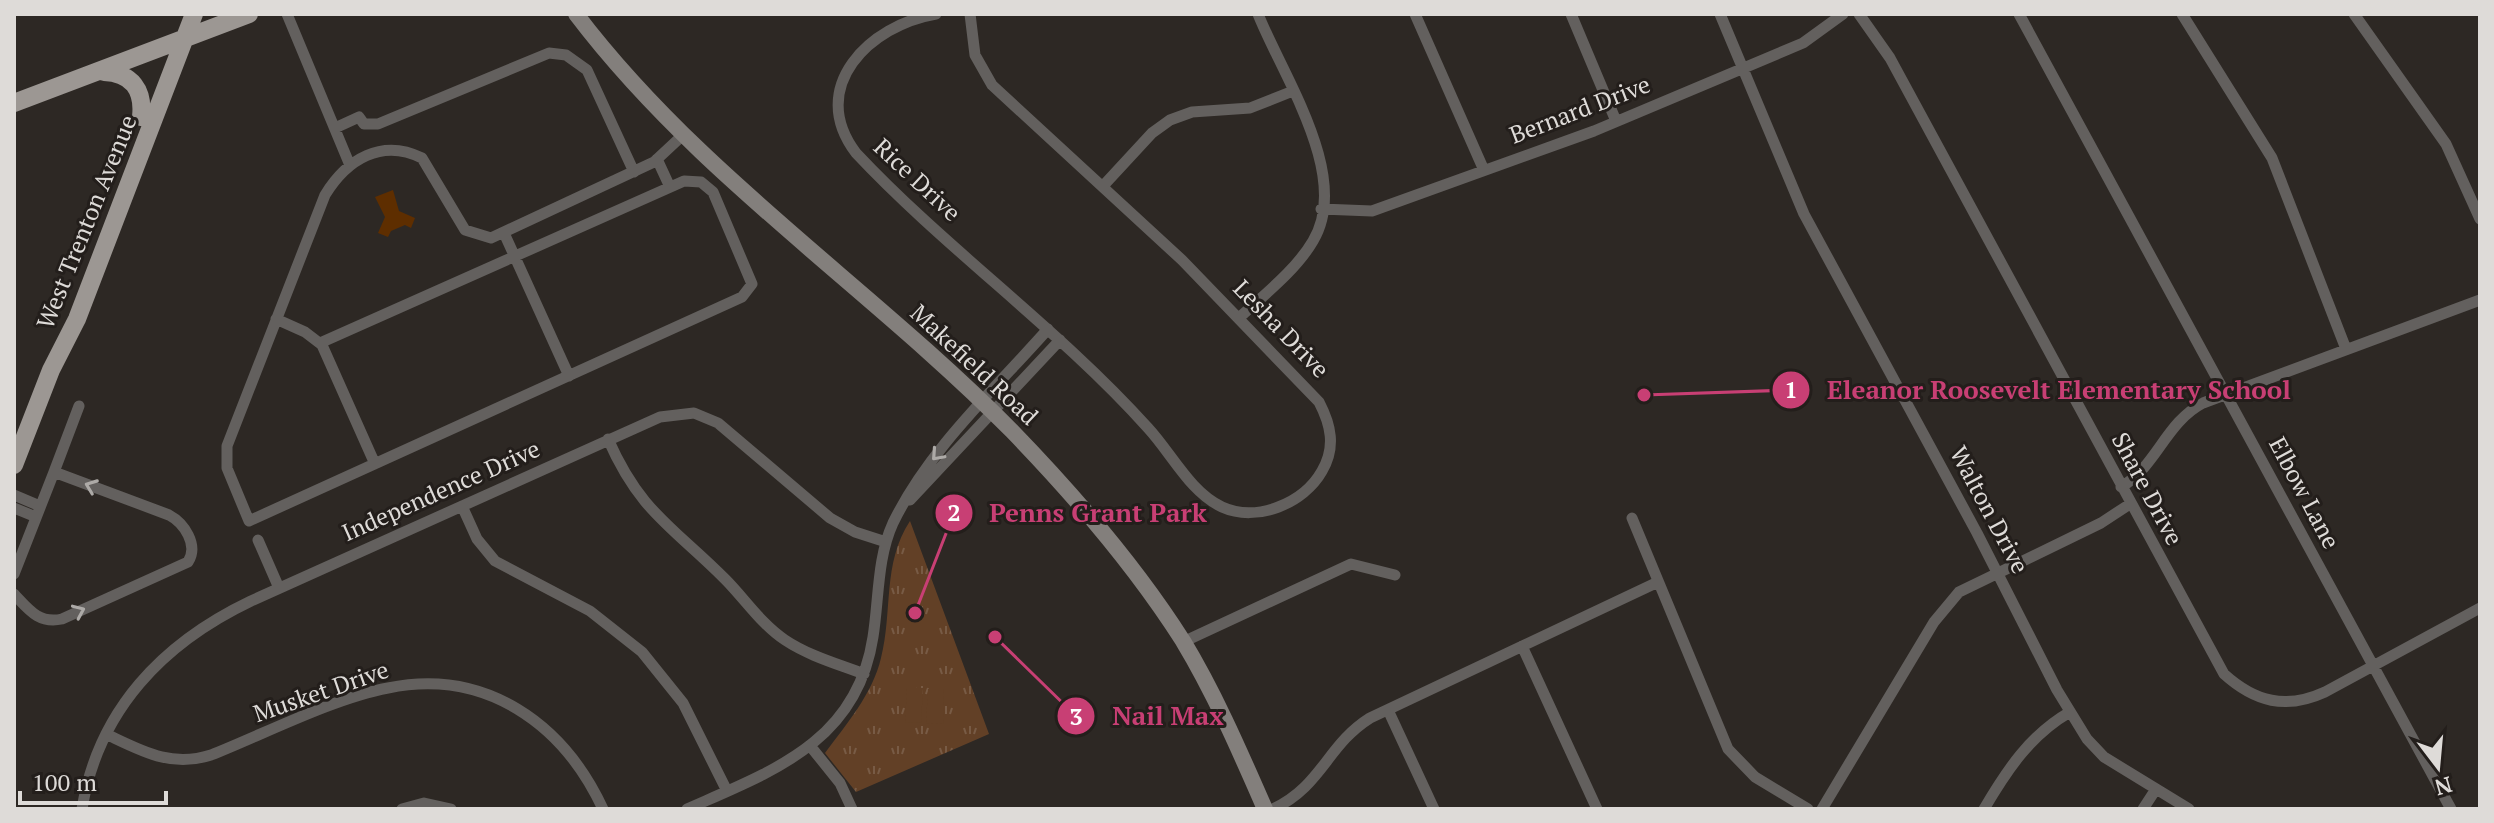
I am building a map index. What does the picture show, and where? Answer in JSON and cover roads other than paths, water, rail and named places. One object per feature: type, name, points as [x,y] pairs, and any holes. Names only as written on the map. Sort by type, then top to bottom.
[{"type":"main road","points":[[76,78],[97,62],[222,14]]},
{"type":"main road","points":[[14,103],[76,78],[101,72],[182,29],[249,14]]},
{"type":"main road","points":[[51,370],[65,315],[141,117],[182,29]]},
{"type":"main road","name":"West Trenton Avenue","points":[[14,465],[51,370],[77,319],[182,29]]},
{"type":"main road","points":[[101,72],[121,74],[135,84],[141,99],[141,117]]},
{"type":"street","points":[[287,14],[349,163]]},
{"type":"street","name":"Makefield Road","points":[[576,14],[629,80],[684,134],[987,408],[1112,542],[1183,642],[1265,809]]},
{"type":"street","name":"Rice Drive","points":[[936,14],[892,26],[858,56],[839,93],[842,131],[872,170],[1060,340]]},
{"type":"street","name":"Lesha Drive","points":[[970,14],[975,55],[992,85],[1240,317],[1319,402],[1331,443],[1323,469],[1308,489],[1291,501],[1250,513],[1232,511],[1205,497],[1150,430],[1060,340]]},
{"type":"street","points":[[1240,317],[1303,255],[1317,233],[1321,209],[1321,160],[1258,14]]},
{"type":"street","points":[[1415,14],[1483,168]]},
{"type":"street","points":[[1571,14],[1616,121]]},
{"type":"street","name":"Walton Drive","points":[[1720,14],[1804,214],[2070,712],[2096,749],[2189,809]]},
{"type":"street","name":"Bernard Drive","points":[[1321,209],[1372,211],[1616,121],[1803,43],[1843,14]]},
{"type":"street","name":"Share Drive","points":[[1859,14],[1890,58],[2224,674],[2247,692],[2273,702],[2299,702],[2480,608]]},
{"type":"street","name":"Elbow Lane","points":[[2019,14],[2451,809]]},
{"type":"street","points":[[2182,14],[2272,158],[2346,349]]},
{"type":"street","points":[[2354,14],[2446,144],[2480,219]]},
{"type":"street","points":[[335,128],[359,117],[364,124],[378,124],[549,53],[560,53],[587,70],[634,172]]},
{"type":"street","points":[[1103,186],[1152,133],[1170,120],[1192,112],[1250,108],[1293,91]]},
{"type":"street","points":[[320,343],[669,185],[697,181],[713,192],[750,276],[751,289],[742,297],[249,521],[227,468],[226,455],[325,195],[349,163],[386,149],[410,152],[432,169],[465,230],[491,238],[634,172],[657,159],[684,134]]},
{"type":"street","points":[[657,159],[669,185]]},
{"type":"street","points":[[504,233],[569,376]]},
{"type":"street","points":[[2121,487],[2143,472],[2184,415],[2226,394],[2480,300]]},
{"type":"street","points":[[276,319],[320,343],[375,464]]},
{"type":"street","points":[[987,408],[1048,329]]},
{"type":"street","points":[[687,809],[773,770],[811,747],[845,710],[864,674],[873,638],[886,542],[899,512],[926,467],[1060,340]]},
{"type":"street","points":[[14,574],[79,406]]},
{"type":"street","name":"Independence Drive","points":[[82,809],[93,762],[126,698],[155,664],[200,628],[279,588],[608,439],[676,413],[709,418],[731,432],[830,518],[855,532],[886,542]]},
{"type":"street","points":[[608,439],[620,467],[645,505],[671,532],[702,556],[777,634],[801,650],[864,674]]},
{"type":"street","points":[[14,594],[38,618],[54,621],[188,562],[192,556],[191,542],[178,519],[54,472]]},
{"type":"street","points":[[14,495],[38,511]]},
{"type":"street","points":[[1822,809],[1943,609],[1970,584],[2101,523],[2130,504]]},
{"type":"street","points":[[462,506],[477,539],[495,561],[590,611],[642,652],[683,703],[727,791]]},
{"type":"street","points":[[14,508],[38,511]]},
{"type":"street","points":[[1632,518],[1728,749],[1755,777],[1808,809]]},
{"type":"street","points":[[258,540],[279,588]]},
{"type":"street","points":[[1183,642],[1351,564],[1395,575]]},
{"type":"street","points":[[1273,809],[1311,784],[1331,752],[1357,726],[1658,582]]},
{"type":"street","points":[[1522,646],[1597,809]]},
{"type":"street","name":"Musket Drive","points":[[106,734],[149,754],[185,762],[211,755],[370,692],[412,684],[445,685],[499,699],[540,724],[573,756],[603,809]]},
{"type":"street","points":[[1388,710],[1434,809]]},
{"type":"street","points":[[1984,809],[2023,749],[2050,724],[2070,712]]},
{"type":"street","points":[[811,747],[840,783],[852,809]]},
{"type":"street","points":[[2143,809],[2156,789]]},
{"type":"street","points":[[402,809],[424,803],[451,809]]},
{"type":"place","name":"Eleanor Roosevelt Elementary School","points":[[1644,395]]},
{"type":"place","name":"Penns Grant Park","points":[[915,613]]},
{"type":"place","name":"Nail Max","points":[[995,637]]}]
